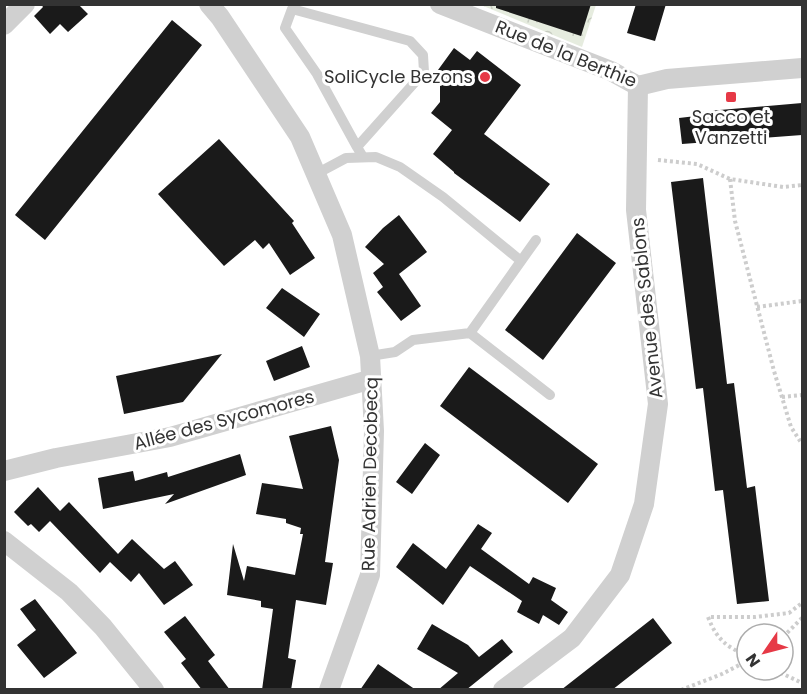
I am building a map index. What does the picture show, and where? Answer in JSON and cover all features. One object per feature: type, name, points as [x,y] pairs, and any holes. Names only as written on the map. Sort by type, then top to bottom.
[{"type":"street","points":[[4,25],[25,4]]},
{"type":"street","name":"Rue Adrien Decobecq","points":[[209,4],[300,137],[342,235],[370,356],[374,431],[370,575],[329,690]]},
{"type":"street","name":"Rue de la Berthie","points":[[440,4],[611,71],[638,87],[667,80],[802,68]]},
{"type":"street","name":"Avenue des Sablons","points":[[503,690],[572,638],[620,575],[644,504],[658,404],[636,210],[638,87]]},
{"type":"street","name":"Allée des Sycomores","points":[[4,471],[56,458],[170,437],[372,379]]},
{"type":"street","points":[[4,541],[69,592],[103,627],[154,690]]},
{"type":"lane","points":[[357,147],[424,72],[423,55],[410,41],[292,9],[285,28],[317,74],[357,147],[363,157]]},
{"type":"lane","points":[[316,174],[346,158],[376,157],[400,167],[443,197],[521,261]]},
{"type":"lane","points":[[470,333],[536,240]]},
{"type":"lane","points":[[370,356],[395,352],[413,340],[470,333],[550,395]]},
{"type":"path","points":[[637,159],[698,164],[730,179],[783,187],[802,185]]},
{"type":"path","points":[[730,179],[735,221],[782,398],[791,427],[802,444]]},
{"type":"path","points":[[758,307],[802,301]]},
{"type":"path","points":[[782,398],[802,395]]},
{"type":"path","points":[[735,651],[719,639],[708,617],[789,614],[802,603]]},
{"type":"path","points":[[681,690],[722,674],[735,666]]},
{"type":"green space","points":[[481,5],[596,5],[582,47]]},
{"type":"building","points":[[41,4],[80,4],[88,14],[68,32],[60,24],[50,34],[34,16],[43,7]]},
{"type":"building","points":[[496,4],[591,4],[581,36],[496,8]]},
{"type":"building","points":[[636,4],[666,4],[655,41],[627,33]]},
{"type":"building","points":[[172,20],[202,45],[45,240],[15,215]]},
{"type":"building","points":[[454,48],[470,60],[477,51],[521,85],[484,134],[550,184],[520,222],[454,173],[433,154],[452,130],[431,113],[440,102],[438,70]]},
{"type":"building","points":[[802,103],[802,135],[682,144],[679,118],[696,116],[696,112]]},
{"type":"building","points":[[219,139],[294,221],[292,223],[315,258],[290,275],[269,243],[263,249],[255,240],[224,266],[158,194]]},
{"type":"building","points":[[703,178],[727,384],[734,383],[747,488],[755,486],[769,601],[737,604],[723,490],[715,491],[703,388],[696,389],[671,182]]},
{"type":"building","points":[[399,215],[427,252],[399,274],[421,306],[401,321],[377,292],[383,287],[373,273],[384,264],[365,247]]},
{"type":"building","points":[[577,233],[616,263],[543,360],[505,330]]},
{"type":"building","points":[[282,288],[320,314],[304,337],[266,308]]},
{"type":"building","points":[[302,346],[310,367],[274,381],[266,361]]},
{"type":"building","points":[[222,354],[183,402],[124,414],[116,376]]},
{"type":"building","points":[[469,367],[598,464],[568,503],[440,406]]},
{"type":"building","points":[[331,426],[339,460],[325,562],[333,563],[326,605],[296,600],[288,658],[296,660],[291,690],[262,690],[273,609],[261,607],[261,601],[227,595],[233,544],[244,581],[247,566],[295,575],[303,534],[300,534],[301,528],[286,523],[286,519],[256,514],[262,483],[303,489],[289,436]]},
{"type":"building","points":[[425,443],[440,455],[412,494],[396,482]]},
{"type":"building","points":[[240,454],[246,475],[165,504],[174,494],[103,509],[98,478],[133,471],[135,481],[167,472],[168,477]]},
{"type":"building","points":[[38,487],[60,511],[69,502],[118,554],[132,539],[164,569],[175,561],[193,585],[164,605],[139,573],[131,582],[110,562],[100,573],[50,521],[39,532],[31,524],[28,526],[14,512]]},
{"type":"building","points":[[478,524],[492,533],[481,549],[529,584],[533,577],[556,588],[551,600],[568,612],[559,625],[543,615],[539,624],[517,612],[522,601],[470,566],[443,605],[396,567],[413,543],[446,569]]},
{"type":"building","points":[[35,599],[77,653],[44,678],[17,645],[36,630],[20,609]]},
{"type":"building","points":[[185,616],[215,655],[208,661],[230,690],[202,690],[181,663],[186,659],[164,632]]},
{"type":"building","points":[[653,618],[672,643],[612,690],[561,690]]},
{"type":"building","points":[[432,624],[468,645],[479,657],[502,639],[513,652],[466,690],[438,690],[458,673],[417,649]]},
{"type":"building","points":[[378,664],[416,690],[360,690]]},
{"type":"place","name":"SoliCycle Bezons","points":[[485,77]]},
{"type":"place","name":"Sacco et Vanzetti","points":[[731,97]]}]
